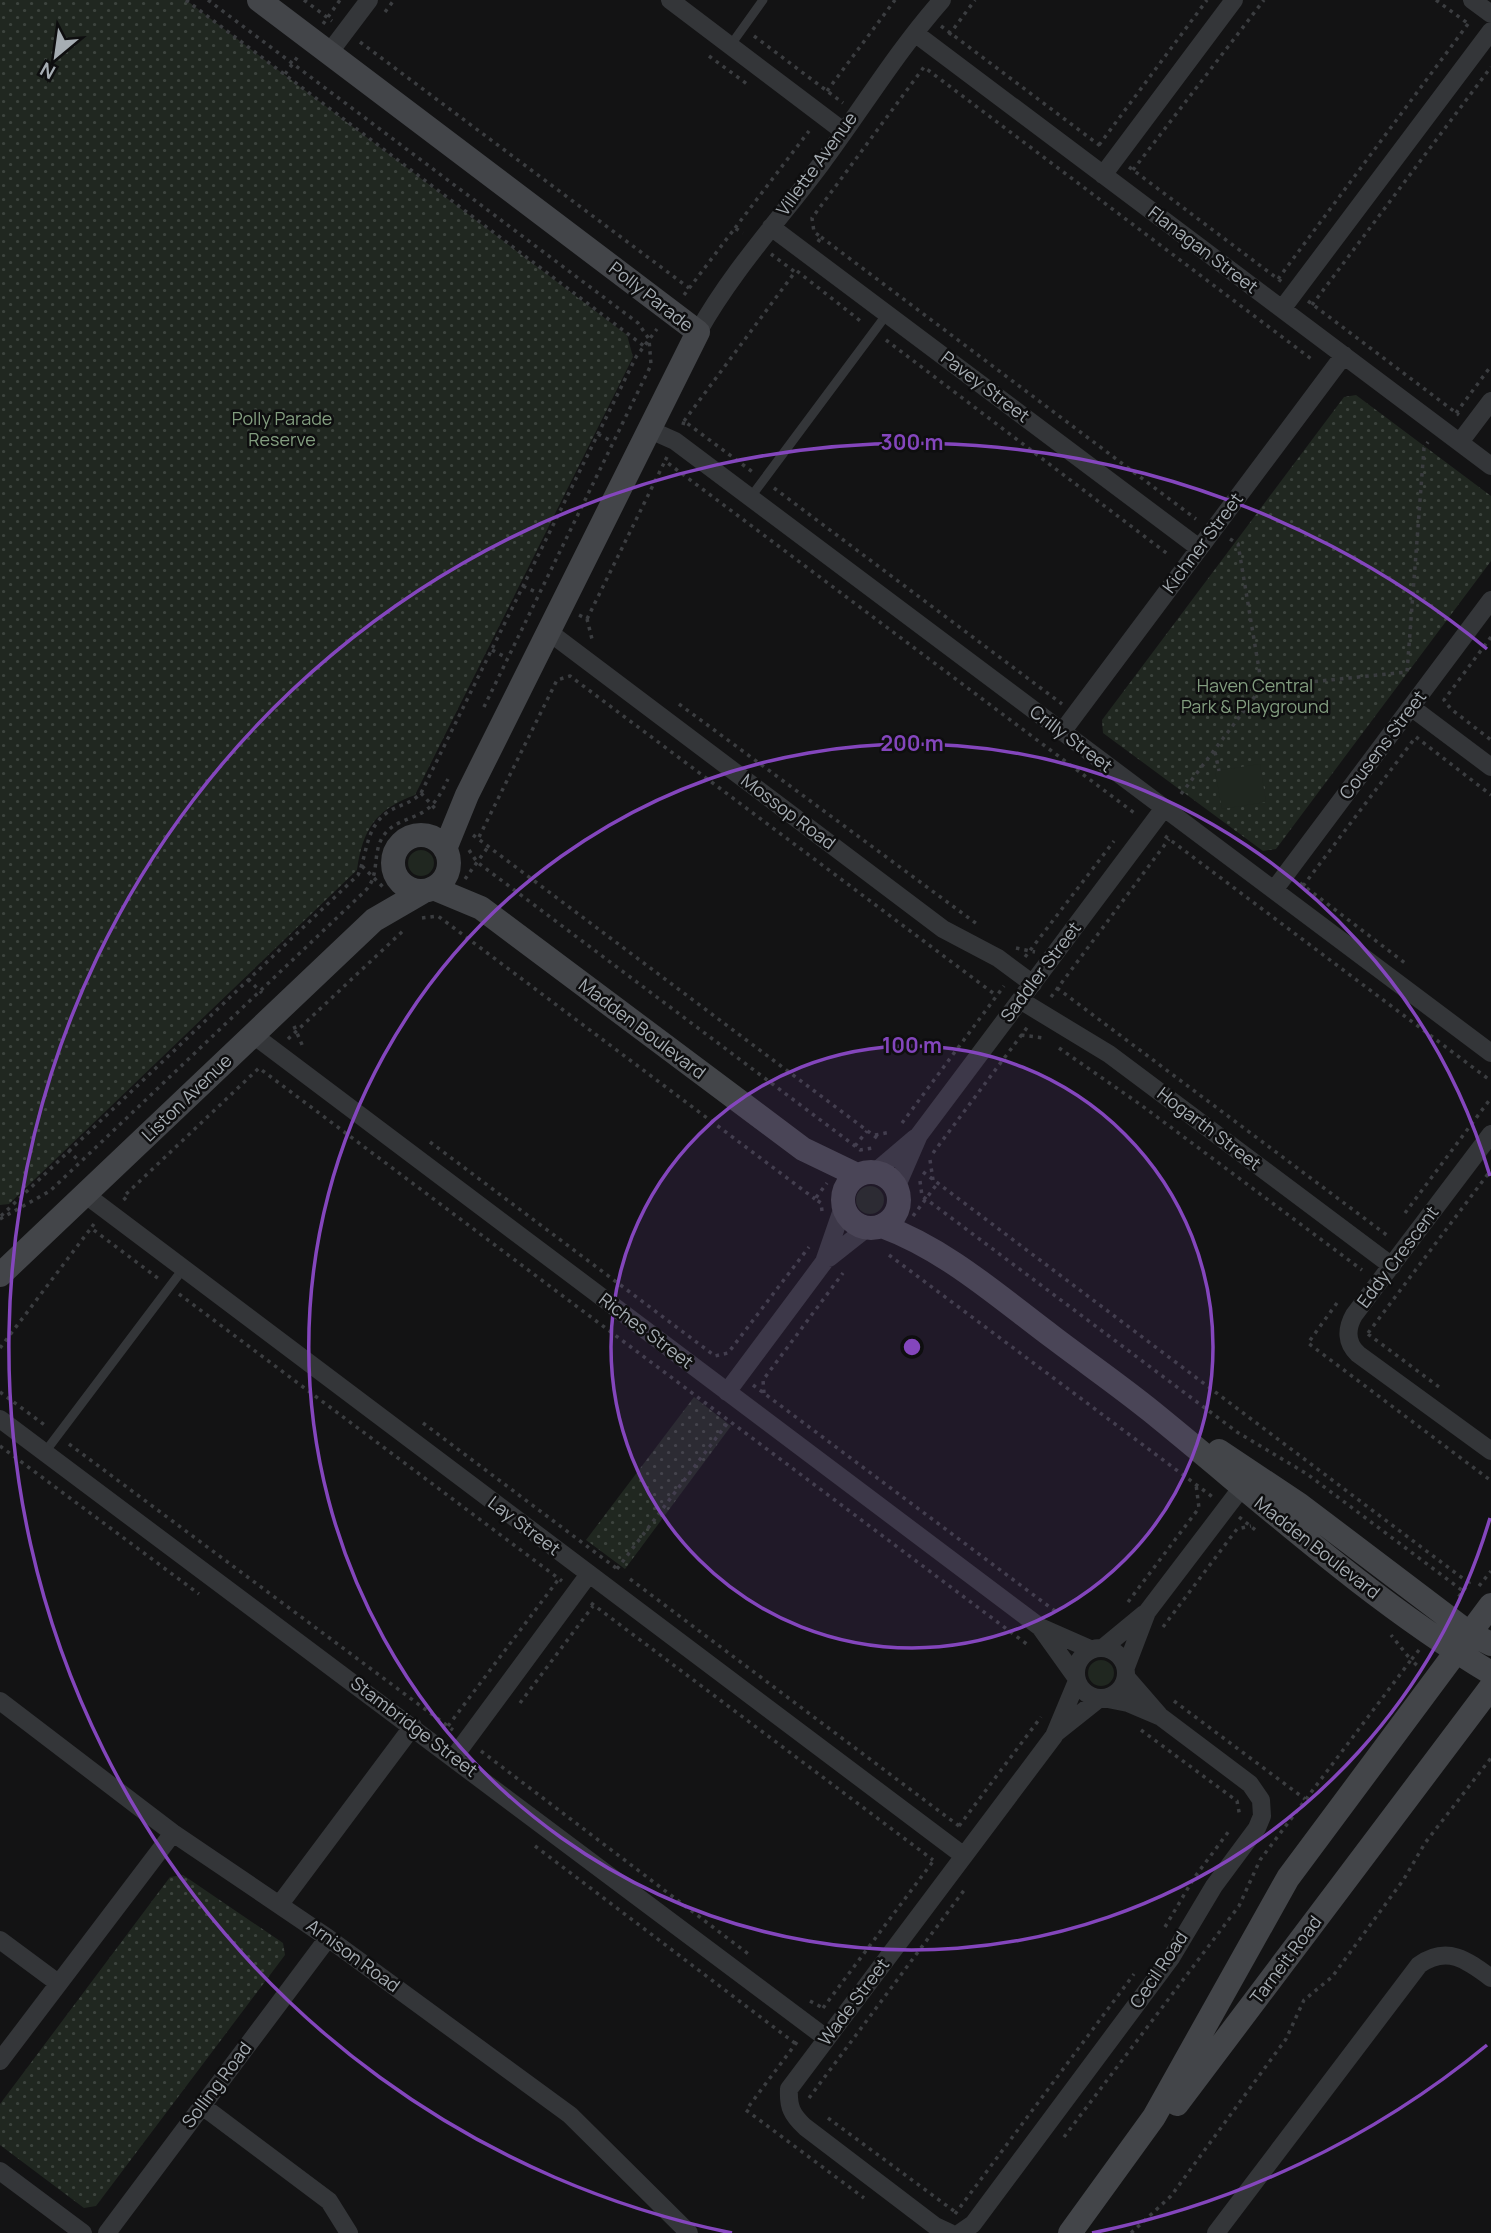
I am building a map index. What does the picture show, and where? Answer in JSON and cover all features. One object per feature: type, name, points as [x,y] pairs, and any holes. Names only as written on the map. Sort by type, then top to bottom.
[{"type":"street","name":"Polly Parade","points":[[259,0],[698,332],[467,795],[454,853]]},
{"type":"street","points":[[329,53],[369,0]]},
{"type":"street","points":[[670,0],[843,131]]},
{"type":"street","name":"Villette Avenue","points":[[698,332],[855,111],[942,0]]},
{"type":"street","points":[[1102,175],[1234,0]]},
{"type":"street","name":"Flanagan Street","points":[[916,34],[1491,466]]},
{"type":"street","points":[[1282,309],[1489,34]]},
{"type":"street","name":"Pavey Street","points":[[771,227],[1199,548]]},
{"type":"street","name":"Kichner Street","points":[[1062,732],[1345,355]]},
{"type":"street","points":[[1460,442],[1491,401]]},
{"type":"street","name":"Crilly Street","points":[[648,429],[675,441],[1491,1053]]},
{"type":"street","name":"Cousens Street","points":[[1274,890],[1491,600]]},
{"type":"street","name":"Mossop Road","points":[[549,632],[943,929],[998,958],[1033,984]]},
{"type":"street","points":[[1411,707],[1491,767]]},
{"type":"street","name":"Polly Parade","points":[[415,836],[444,817],[467,795]]},
{"type":"street","name":"Saddler Street","points":[[842,1191],[919,1135],[1164,808]]},
{"type":"street","points":[[415,836],[432,838],[454,853],[441,883],[429,890],[406,887],[394,872],[395,854],[406,839],[415,836]]},
{"type":"street","name":"Madden Boulevard","points":[[454,853],[481,908]]},
{"type":"street","name":"Liston Avenue","points":[[374,920],[388,893],[394,872]]},
{"type":"street","name":"Madden Boulevard","points":[[429,890],[481,908],[803,1149],[842,1191]]},
{"type":"street","name":"Liston Avenue","points":[[4,1265],[86,1195],[374,920],[429,890]]},
{"type":"street","name":"Hogarth Street","points":[[1020,1000],[1109,1054],[1392,1266]]},
{"type":"street","name":"Riches Street","points":[[252,1034],[1040,1627],[1097,1648]]},
{"type":"street","name":"Eddy Crescent","points":[[1354,1350],[1348,1338],[1351,1320],[1491,1134]]},
{"type":"street","name":"Saddler Street","points":[[893,1217],[919,1135]]},
{"type":"street","points":[[842,1191],[884,1175],[893,1217]]},
{"type":"street","points":[[842,1191],[852,1221],[893,1217]]},
{"type":"street","points":[[824,1262],[842,1191]]},
{"type":"street","name":"Lay Street","points":[[86,1195],[964,1856]]},
{"type":"street","points":[[727,1392],[824,1262],[893,1217]]},
{"type":"street","name":"Madden Boulevard","points":[[893,1217],[1247,1480],[1345,1571],[1472,1643],[1491,1673]]},
{"type":"street","points":[[1354,1350],[1491,1451]]},
{"type":"street","name":"Stambridge Street","points":[[0,1419],[826,2038]]},
{"type":"street","points":[[1161,1717],[1128,1703],[1086,1693],[1076,1678],[1078,1660],[1147,1612],[1247,1480]]},
{"type":"street","points":[[454,1757],[589,1574]]},
{"type":"street","points":[[1070,2233],[1154,2118],[1288,1878],[1472,1643],[1483,1598]]},
{"type":"street","points":[[1101,1698],[1118,1691],[1147,1612]]},
{"type":"street","name":"Riches Street","points":[[1040,1627],[1076,1678]]},
{"type":"street","points":[[1097,1648],[1118,1654],[1126,1672],[1161,1717],[1257,1793]]},
{"type":"street","name":"Wade Street","points":[[1054,1735],[1076,1678]]},
{"type":"street","name":"Tarneit Road","points":[[1079,2233],[1491,1686]]},
{"type":"street","name":"Wade Street","points":[[955,2229],[935,2226],[793,2115],[788,2102],[789,2089],[1054,1735],[1101,1698]]},
{"type":"street","name":"Arnison Road","points":[[0,1701],[173,1833],[328,1938],[570,2115],[689,2233]]},
{"type":"street","points":[[280,1904],[413,1726]]},
{"type":"street","name":"Cecil Road","points":[[955,2229],[973,2224],[1171,1958],[1214,1886],[1258,1828],[1262,1808],[1257,1793]]},
{"type":"street","points":[[0,2061],[173,1833]]},
{"type":"street","name":"Solling Road","points":[[107,2233],[328,1938]]},
{"type":"street","points":[[0,1940],[58,1983]]},
{"type":"street","points":[[1216,2233],[1419,1965],[1441,1955],[1466,1959],[1491,1978]]},
{"type":"street","points":[[201,2105],[329,2201],[349,2233]]},
{"type":"street","points":[[0,2171],[83,2233]]},
{"type":"lane","points":[[730,46],[763,0]]},
{"type":"lane","points":[[750,498],[888,314]]},
{"type":"lane","points":[[45,1452],[183,1269]]},
{"type":"path","points":[[186,0],[644,346]]},
{"type":"path","points":[[208,0],[638,323],[649,339],[652,365],[481,713]]},
{"type":"path","points":[[304,0],[689,288]]},
{"type":"path","points":[[827,91],[895,0]]},
{"type":"path","points":[[1099,145],[1207,0]]},
{"type":"path","points":[[1133,170],[1264,0]]},
{"type":"path","points":[[1436,0],[1468,24],[1489,34]]},
{"type":"path","points":[[1278,279],[1481,7]]},
{"type":"path","points":[[929,17],[1473,425]]},
{"type":"path","points":[[742,27],[878,129]]},
{"type":"path","points":[[1312,305],[1491,67]]},
{"type":"path","points":[[1196,519],[814,232],[812,218],[878,129],[924,68],[1314,361]]},
{"type":"path","points":[[735,228],[809,131]]},
{"type":"path","points":[[821,237],[795,272],[1170,553],[1162,564]]},
{"type":"path","points":[[0,1219],[358,874],[366,840],[380,820],[394,809],[410,803],[421,793],[644,346],[671,312]]},
{"type":"path","points":[[1262,687],[1407,672],[1424,448],[1439,426],[1491,366]]},
{"type":"path","points":[[587,619],[665,461]]},
{"type":"path","points":[[1181,794],[1262,687],[1238,544],[1215,528]]},
{"type":"path","points":[[1491,637],[1444,700],[1451,709],[1491,740]]},
{"type":"path","points":[[479,838],[557,680],[570,676],[997,996]]},
{"type":"path","points":[[1059,702],[1066,691]]},
{"type":"path","points":[[673,700],[927,890],[984,929]]},
{"type":"path","points":[[1303,886],[1415,738]]},
{"type":"path","points":[[1214,751],[1219,771]]},
{"type":"path","points":[[0,1219],[50,1191],[370,886],[378,846],[390,829],[433,804],[453,769]]},
{"type":"path","points":[[421,793],[433,804]]},
{"type":"path","points":[[454,853],[470,856],[860,1150],[885,1147],[881,1140],[479,838],[464,831]]},
{"type":"path","points":[[1287,873],[1414,969]]},
{"type":"path","points":[[134,1205],[123,1197],[416,918],[438,916],[842,1191],[855,1146],[867,1131]]},
{"type":"path","points":[[1012,947],[1032,949]]},
{"type":"path","points":[[248,979],[298,1030],[301,1045],[312,1054]]},
{"type":"path","points":[[1057,988],[1389,1234],[1354,1281]]},
{"type":"path","points":[[1021,1035],[1042,1037],[1093,1070],[1362,1270]]},
{"type":"path","points":[[259,1068],[1035,1650]]},
{"type":"path","points":[[1399,1221],[1491,1098]]},
{"type":"path","points":[[424,1138],[715,1356],[729,1353],[810,1244]]},
{"type":"path","points":[[1342,1368],[1491,1170]]},
{"type":"path","points":[[918,1172],[937,1184],[1469,1583],[1463,1591],[1307,1474],[1237,1432],[922,1196],[918,1172]]},
{"type":"path","points":[[937,1184],[926,1199],[893,1217],[886,1252],[1262,1534]]},
{"type":"path","points":[[0,1349],[91,1228]]},
{"type":"path","points":[[738,1427],[764,1393],[763,1380],[848,1266]]},
{"type":"path","points":[[1339,1301],[1308,1343],[1491,1480]]},
{"type":"path","points":[[1368,1334],[1440,1388]]},
{"type":"path","points":[[0,1392],[467,1740],[756,1960]]},
{"type":"path","points":[[764,1393],[1056,1612]]},
{"type":"path","points":[[419,1420],[959,1826]]},
{"type":"path","points":[[617,1569],[729,1421]]},
{"type":"path","points":[[1123,1608],[1199,1508],[1196,1484]]},
{"type":"path","points":[[1157,1634],[1237,1529],[1251,1526]]},
{"type":"path","points":[[447,1726],[583,1543]]},
{"type":"path","points":[[1483,1598],[1491,1571]]},
{"type":"path","points":[[514,1710],[593,1605]]},
{"type":"path","points":[[1057,2146],[1239,1906],[1260,1860],[1411,1660],[1384,1625]]},
{"type":"path","points":[[1169,1697],[1306,1799]]},
{"type":"path","points":[[1140,1729],[1237,1801],[1240,1817]]},
{"type":"path","points":[[482,1752],[490,1742]]},
{"type":"path","points":[[1131,2233],[1171,2196],[1286,2039],[1304,2000],[1332,1977],[1404,1879],[1425,1843],[1491,1758]]},
{"type":"path","points":[[1161,1935],[1194,1878],[1272,1773]]},
{"type":"path","points":[[806,2102],[971,1882]]},
{"type":"path","points":[[955,2229],[954,2211],[1138,1968]]},
{"type":"path","points":[[800,1993],[823,2008]]},
{"type":"path","points":[[827,2118],[954,2211]]},
{"type":"green space","name":"Polly Parade Reserve","points":[[0,0],[186,0],[627,335],[633,357],[415,795],[390,807],[373,823],[363,843],[357,870],[9,1204],[0,1205]]},
{"type":"green space","name":"Haven Central Park & Playground","points":[[1356,395],[1491,496],[1491,561],[1276,849],[1263,851],[1103,733],[1102,720],[1344,397]]},
{"type":"green space","points":[[1260,764],[1266,802],[1222,809],[1215,771]]},
{"type":"green space","points":[[421,850],[430,854],[434,863],[430,872],[421,876],[412,872],[408,863],[412,854]]},
{"type":"green space","points":[[870,1186],[880,1190],[884,1200],[880,1210],[870,1214],[860,1210],[856,1200],[860,1190]]},
{"type":"green space","points":[[694,1397],[731,1426],[625,1569],[586,1540]]},
{"type":"green space","points":[[1101,1660],[1110,1664],[1114,1673],[1110,1682],[1101,1686],[1092,1682],[1088,1673],[1092,1664]]},
{"type":"green space","points":[[183,1875],[283,1943],[285,1955],[96,2206],[84,2208],[0,2145],[0,2104],[170,1877]]}]
